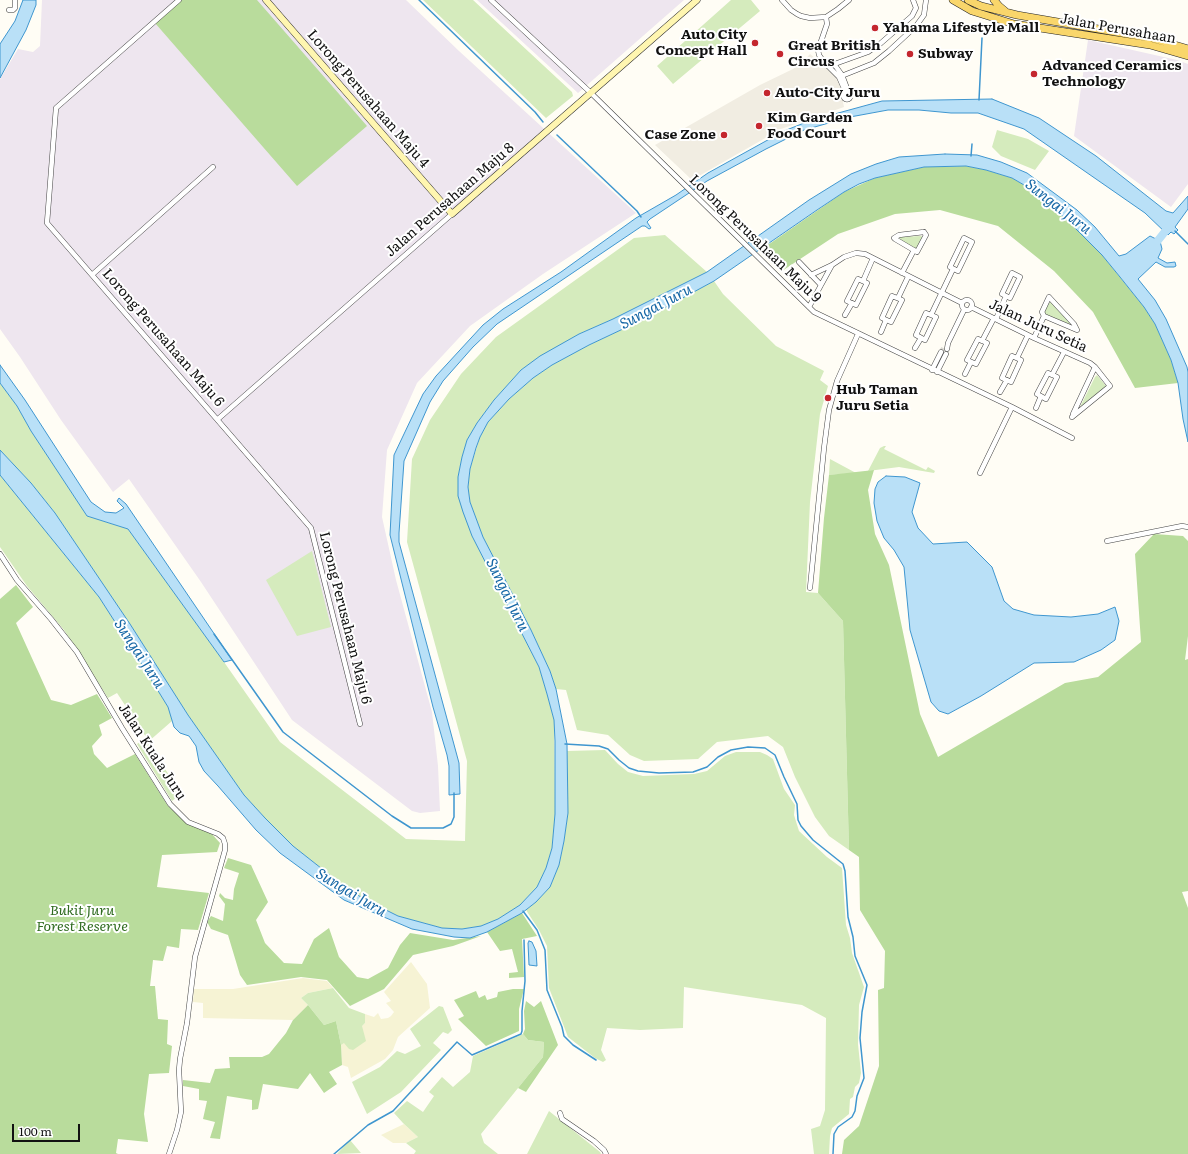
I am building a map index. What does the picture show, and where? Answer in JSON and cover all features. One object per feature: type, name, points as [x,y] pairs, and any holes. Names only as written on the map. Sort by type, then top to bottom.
[{"type":"main road","name":"Jalan Perusahaan","points":[[953,0],[1006,12],[1151,38],[1188,50]]},
{"type":"main road","name":"Jalan Perusahaan","points":[[968,0],[1014,24],[1150,45],[1188,56]]},
{"type":"main road","points":[[994,0],[1006,12]]},
{"type":"street","points":[[8,10],[13,10],[15,8],[15,0]]},
{"type":"street","name":"Lorong Perusahaan Maju 6","points":[[179,0],[56,108],[47,223],[93,274],[311,528],[360,724]]},
{"type":"street","name":"Lorong Perusahaan Maju 4","points":[[266,0],[452,214]]},
{"type":"street","name":"Lorong Perusahaan Maju 9","points":[[491,0],[591,93],[693,195],[742,240],[794,294],[814,312],[934,371],[1012,407],[1072,438]]},
{"type":"street","name":"Jalan Perusahaan Maju 8","points":[[218,419],[697,0]]},
{"type":"street","points":[[782,0],[791,10],[801,16],[810,18],[826,17],[849,0]]},
{"type":"street","points":[[832,65],[868,52],[898,28],[912,16],[916,8],[913,0]]},
{"type":"street","points":[[841,76],[874,63],[889,51],[916,26],[924,15],[926,0]]},
{"type":"street","points":[[826,17],[827,24],[818,50],[821,58],[832,65],[841,76],[847,93]]},
{"type":"street","points":[[898,28],[905,36]]},
{"type":"street","points":[[93,274],[213,167]]},
{"type":"street","points":[[926,233],[917,252],[914,250],[895,240],[894,238],[898,235],[926,233]]},
{"type":"street","points":[[964,238],[972,242],[958,271],[953,269],[950,267],[964,238]]},
{"type":"street","points":[[902,273],[914,250]]},
{"type":"street","name":"Jalan Juru Setia","points":[[832,265],[844,257],[856,253],[865,254],[962,303],[965,300],[968,300],[971,303],[971,307]]},
{"type":"street","points":[[863,281],[873,258]]},
{"type":"street","points":[[799,262],[822,285]]},
{"type":"street","points":[[811,275],[832,265]]},
{"type":"street","points":[[809,307],[832,265]]},
{"type":"street","points":[[931,315],[953,269]]},
{"type":"street","points":[[1012,273],[1020,277],[1010,298],[1006,296],[1002,294],[1012,273]]},
{"type":"street","points":[[898,298],[908,277]]},
{"type":"street","points":[[858,279],[867,283],[856,305],[852,303],[847,301],[858,279]]},
{"type":"street","points":[[892,296],[902,300],[891,322],[886,320],[882,318],[892,296]]},
{"type":"street","points":[[982,341],[1006,296]]},
{"type":"street","points":[[1034,338],[1044,316],[1042,312],[1049,298],[1074,324],[1077,330],[1044,316]]},
{"type":"street","points":[[845,315],[852,303]]},
{"type":"street","points":[[934,371],[964,310],[962,303]]},
{"type":"street","name":"Jalan Juru Setia","points":[[971,307],[1034,338],[1090,363],[1095,367]]},
{"type":"street","name":"Jalan Juru Setia","points":[[964,310],[969,310],[971,307]]},
{"type":"street","points":[[926,313],[936,317],[925,340],[921,338],[916,335],[926,313]]},
{"type":"street","points":[[881,332],[886,320]]},
{"type":"street","points":[[810,588],[829,410],[837,381],[858,334]]},
{"type":"street","points":[[1017,358],[1028,335]]},
{"type":"street","points":[[915,348],[921,338]]},
{"type":"street","points":[[978,339],[987,343],[976,364],[971,362],[967,360],[978,339]]},
{"type":"street","points":[[1052,375],[1064,352]]},
{"type":"street","points":[[1012,356],[1017,358],[1022,360],[1011,382],[1002,378],[1012,356]]},
{"type":"street","points":[[965,374],[971,362]]},
{"type":"street","points":[[1095,367],[1110,386],[1072,417],[1092,374],[1095,367]]},
{"type":"street","points":[[1048,373],[1052,375],[1057,377],[1046,399],[1037,394],[1048,373]]},
{"type":"street","points":[[1000,392],[1007,380]]},
{"type":"street","points":[[1036,408],[1041,396]]},
{"type":"street","points":[[980,473],[1012,407]]},
{"type":"street","points":[[1107,541],[1182,526],[1188,527]]},
{"type":"street","name":"Jalan Kuala Juru","points":[[0,554],[17,580],[77,652],[122,728],[170,804],[188,822],[218,834],[223,838],[225,844],[225,850],[195,957],[179,1065],[181,1112],[178,1130],[169,1154]]},
{"type":"street","points":[[560,1113],[562,1119],[594,1141],[604,1150],[606,1154]]},
{"type":"shaded area","points":[[42,0],[406,0],[459,51],[636,213],[543,274],[470,326],[417,383],[387,450],[382,517],[396,580],[432,712],[438,766],[440,811],[420,813],[412,811],[292,720],[201,582],[129,479],[113,492],[61,420],[0,329],[0,79],[18,49],[33,52],[40,46]]},
{"type":"shaded area","points":[[477,0],[684,0],[578,93]]},
{"type":"shaded area","points":[[1088,40],[1177,60],[1188,64],[1188,184],[1171,207],[1074,136]]},
{"type":"shaded area","points":[[810,54],[838,77],[844,107],[781,129],[692,180],[655,145],[760,85],[793,69],[804,61]]},
{"type":"shaded area","points":[[411,962],[427,984],[430,1008],[398,1037],[393,1050],[385,1059],[351,1078],[348,1067],[342,1065],[341,1045],[365,1023],[365,1014],[374,1017],[378,1013],[381,1019],[391,1016],[394,1012],[386,1003],[391,1001],[384,992]]},
{"type":"shaded area","points":[[303,978],[327,981],[333,988],[308,993],[301,998],[308,1005],[293,1020],[203,1018],[203,1003],[193,1002],[194,989],[233,989]]},
{"type":"shaded area","points":[[404,1124],[418,1137],[406,1143],[393,1143],[381,1135]]},
{"type":"green space","points":[[182,0],[257,0],[367,126],[297,186],[155,23]]},
{"type":"green space","points":[[423,0],[473,0],[572,92],[573,96],[546,118]]},
{"type":"green space","points":[[731,0],[751,0],[760,11],[673,84],[657,66]]},
{"type":"green space","points":[[997,130],[1028,139],[1049,151],[1035,170],[1001,156],[992,147]]},
{"type":"green space","points":[[966,166],[1012,178],[1031,189],[1067,220],[1102,255],[1144,307],[1155,324],[1171,360],[1178,383],[1135,388],[1093,312],[1054,271],[998,226],[940,210],[895,214],[838,234],[782,271],[762,249],[844,192],[875,178],[924,167]]},
{"type":"green space","points":[[665,235],[707,272],[613,319],[579,334],[521,370],[494,400],[477,423],[467,440],[458,477],[472,536],[539,667],[554,720],[555,814],[552,848],[546,868],[537,887],[520,905],[498,919],[481,926],[462,929],[442,928],[398,916],[364,899],[345,887],[293,846],[244,795],[188,715],[130,624],[55,513],[31,483],[0,450],[0,383],[17,406],[31,431],[87,516],[128,529],[280,742],[406,839],[465,841],[467,761],[407,542],[412,459],[430,420],[461,374],[496,337],[634,238]]},
{"type":"green space","points":[[900,237],[923,237],[917,249],[899,240]]},
{"type":"green space","points":[[714,281],[723,294],[776,346],[824,371],[820,380],[828,386],[820,414],[810,502],[806,592],[818,593],[843,621],[849,850],[829,836],[815,817],[795,777],[783,747],[768,736],[717,742],[698,759],[644,761],[630,755],[608,735],[577,730],[566,690],[556,689],[550,671],[531,630],[483,537],[470,502],[468,487],[470,469],[480,437],[488,422],[509,399],[533,378],[552,365],[589,345],[642,320]]},
{"type":"green space","points":[[1051,302],[1073,326],[1045,314],[1044,312]]},
{"type":"green space","points":[[1097,375],[1106,387],[1080,407],[1095,377]]},
{"type":"green space","points":[[886,446],[884,449],[926,470],[928,467],[935,471],[934,473],[899,467],[868,471],[880,448]]},
{"type":"green space","points":[[830,459],[856,473],[829,475]]},
{"type":"green space","points":[[874,470],[868,490],[875,534],[889,565],[920,714],[938,757],[1065,683],[1098,677],[1141,642],[1135,554],[1154,534],[1183,536],[1188,541],[1188,636],[1185,660],[1188,659],[1188,891],[1182,892],[1188,908],[1188,1154],[842,1154],[844,1140],[859,1126],[879,1066],[878,990],[884,988],[885,951],[860,910],[859,857],[849,850],[843,621],[818,593],[829,475]]},
{"type":"green space","points":[[0,475],[99,597],[168,707],[172,721],[148,742],[181,794],[172,801],[137,744],[146,737],[117,693],[108,698],[64,630],[27,586],[0,547]]},
{"type":"green space","points":[[312,551],[331,627],[297,636],[266,580]]},
{"type":"green space","name":"Bukit Juru Forest Reserve","points":[[16,585],[33,607],[16,623],[51,700],[71,705],[97,694],[112,718],[99,725],[102,735],[92,746],[94,754],[107,768],[135,754],[168,806],[188,824],[211,833],[220,843],[217,852],[162,855],[157,887],[209,893],[198,930],[181,929],[179,948],[167,946],[163,961],[153,960],[150,986],[155,986],[158,1019],[168,1020],[167,1044],[172,1046],[169,1073],[149,1074],[144,1114],[148,1142],[118,1139],[116,1153],[118,1154],[0,1154],[0,599]]},
{"type":"green space","points":[[605,750],[628,772],[643,776],[694,774],[707,771],[725,756],[736,752],[760,752],[767,755],[773,759],[784,789],[795,805],[794,815],[799,831],[827,857],[842,868],[846,925],[852,953],[864,987],[859,1005],[858,1044],[861,1073],[859,1083],[855,1087],[853,1097],[850,1099],[849,1114],[832,1128],[829,1154],[814,1154],[811,1129],[820,1126],[825,1110],[826,1018],[802,1005],[684,987],[683,1028],[640,1030],[607,1028],[601,1050],[606,1060],[603,1062],[595,1058],[568,1037],[549,988],[547,946],[526,910],[550,887],[559,865],[568,813],[567,751]]},
{"type":"green space","points":[[228,858],[251,865],[268,902],[256,920],[265,943],[284,963],[302,964],[314,939],[329,928],[339,957],[357,977],[368,979],[388,968],[400,945],[410,933],[453,940],[481,936],[453,946],[413,955],[384,989],[350,1006],[327,980],[301,977],[247,985],[240,975],[228,935],[211,929],[207,922],[211,916],[223,921],[225,904],[219,896],[220,893],[225,898],[233,900],[234,889],[239,873],[224,868]]},
{"type":"green space","points":[[522,913],[537,936],[522,939],[524,977],[509,978],[509,973],[518,972],[512,949],[500,951],[487,932]]},
{"type":"green space","points":[[333,988],[349,1008],[365,1014],[365,1023],[362,1026],[366,1041],[353,1050],[349,1049],[344,1043],[341,1045],[336,1021],[324,1025],[301,998],[308,993]]},
{"type":"green space","points":[[513,989],[524,989],[519,1009],[519,1031],[486,1046],[458,1019],[464,1016],[454,1000],[476,991],[479,998],[485,995],[487,1000],[497,997],[498,992]]},
{"type":"green space","points":[[526,1001],[534,1007],[541,1001],[558,1045],[526,1092],[518,1088],[543,1057],[544,1042],[528,1040],[523,1034],[525,1029],[524,1011]]},
{"type":"green space","points":[[308,1005],[324,1025],[336,1021],[341,1045],[342,1065],[329,1072],[337,1084],[324,1093],[310,1073],[298,1089],[263,1084],[258,1109],[252,1110],[252,1100],[227,1096],[220,1139],[210,1138],[215,1122],[203,1119],[207,1101],[199,1100],[199,1089],[183,1086],[183,1080],[210,1083],[215,1069],[230,1068],[229,1057],[262,1057],[269,1054],[286,1033],[293,1020]]},
{"type":"green space","points":[[439,1006],[443,1007],[452,1030],[448,1034],[443,1032],[433,1043],[441,1050],[401,1092],[367,1114],[352,1082],[380,1067],[397,1051],[405,1054],[421,1046],[410,1029]]},
{"type":"green space","points":[[523,1034],[528,1040],[544,1042],[543,1057],[481,1134],[484,1143],[498,1154],[414,1154],[416,1151],[406,1143],[418,1137],[394,1113],[407,1101],[423,1112],[434,1096],[429,1092],[442,1077],[453,1087],[470,1072],[473,1056]]},
{"type":"green space","points":[[549,1111],[600,1152],[601,1154],[527,1154]]},
{"type":"green space","points":[[350,1140],[361,1153],[337,1154]]},
{"type":"water","points":[[23,0],[36,0],[36,5],[26,30],[0,78],[0,44],[15,21]]},
{"type":"water","points":[[992,99],[1039,118],[1096,156],[1166,211],[1173,213],[1188,196],[1188,209],[1175,227],[1178,230],[1174,234],[1171,232],[1168,235],[1145,213],[1024,129],[978,113],[888,110],[850,117],[804,130],[707,181],[650,219],[647,222],[651,228],[649,229],[642,226],[497,324],[473,347],[443,381],[430,402],[404,461],[399,542],[459,763],[460,794],[449,795],[449,766],[447,755],[433,707],[390,535],[394,455],[423,394],[436,376],[483,325],[503,309],[561,272],[636,218],[676,195],[708,173],[784,131],[809,121],[882,101]]},
{"type":"water","name":"Sungai Juru","points":[[945,154],[977,155],[1001,162],[1027,173],[1077,210],[1095,227],[1119,256],[1126,254],[1150,236],[1160,241],[1162,249],[1158,258],[1167,263],[1175,262],[1176,266],[1165,267],[1156,262],[1138,279],[1155,300],[1166,319],[1187,367],[1188,442],[1178,383],[1171,360],[1155,324],[1144,307],[1120,277],[1102,255],[1067,220],[1031,189],[1012,178],[966,166],[924,167],[875,178],[859,184],[817,210],[714,281],[642,320],[589,345],[552,365],[533,378],[509,399],[488,422],[476,448],[470,469],[468,487],[470,502],[483,537],[531,630],[550,671],[556,689],[567,744],[568,813],[559,865],[550,887],[536,902],[522,913],[487,932],[470,938],[454,937],[412,929],[344,900],[280,853],[256,830],[204,771],[199,762],[196,746],[189,736],[180,733],[174,727],[168,707],[99,597],[0,475],[0,450],[31,483],[55,513],[130,624],[188,715],[244,795],[293,846],[345,887],[364,899],[398,916],[442,928],[462,929],[481,926],[498,919],[520,905],[537,887],[546,868],[552,848],[555,814],[555,741],[554,720],[539,667],[472,536],[458,496],[458,477],[462,457],[467,440],[477,423],[494,400],[521,370],[540,356],[579,334],[613,319],[707,272],[809,200],[851,174],[899,157]]},
{"type":"water","points":[[0,365],[25,400],[91,502],[105,512],[116,513],[124,508],[117,501],[119,498],[126,504],[232,660],[224,662],[128,529],[87,516],[31,431],[17,406],[0,383]]},
{"type":"water","points":[[886,476],[905,477],[920,483],[912,512],[918,528],[933,544],[967,542],[992,567],[1004,601],[1013,609],[1034,615],[1071,617],[1098,614],[1115,607],[1119,621],[1115,640],[1101,650],[1074,662],[1034,663],[981,696],[948,714],[939,711],[931,702],[910,630],[904,567],[894,550],[884,538],[877,521],[874,503],[875,489],[878,482]]},
{"type":"water","points":[[529,941],[532,942],[536,951],[537,966],[529,965]]},
{"type":"waterway","points":[[419,0],[535,112],[543,122]]},
{"type":"waterway","points":[[979,100],[982,38]]},
{"type":"waterway","points":[[557,135],[637,211],[641,217]]},
{"type":"waterway","points":[[971,156],[972,144]]},
{"type":"waterway","points":[[1152,248],[1171,224]]},
{"type":"waterway","points":[[1175,231],[1188,244]]},
{"type":"waterway","points":[[214,634],[283,732],[392,816],[411,828],[443,828],[451,824],[454,817],[454,793]]},
{"type":"waterway","points":[[565,744],[599,746],[608,749],[629,768],[638,771],[659,773],[693,772],[707,767],[718,757],[731,750],[748,747],[765,748],[775,755],[797,804],[798,820],[801,826],[813,840],[843,864],[845,871],[848,917],[853,937],[855,956],[867,985],[862,1012],[860,1038],[864,1078],[857,1096],[855,1111],[852,1117],[838,1127],[834,1134],[833,1154]]},
{"type":"waterway","points":[[523,911],[537,930],[545,950],[547,990],[562,1027],[564,1036],[573,1045],[596,1060]]},
{"type":"waterway","points":[[334,1154],[368,1125],[393,1111],[457,1042],[472,1055],[521,1034],[525,981],[524,940]]},
{"type":"tunnel","points":[[941,352],[944,347]]},
{"type":"place","name":"Yahama Lifestyle Mall","points":[[875,28]]},
{"type":"place","name":"Auto City Concept Hall","points":[[755,43]]},
{"type":"place","name":"Great British Circus","points":[[780,54]]},
{"type":"place","name":"Subway","points":[[910,54]]},
{"type":"place","name":"Advanced Ceramics Technology","points":[[1034,74]]},
{"type":"place","name":"Auto-City Juru","points":[[767,93]]},
{"type":"place","name":"Kim Garden Food Court","points":[[759,126]]},
{"type":"place","name":"Case Zone","points":[[724,135]]},
{"type":"place","name":"Hub Taman Juru Setia","points":[[828,398]]}]
